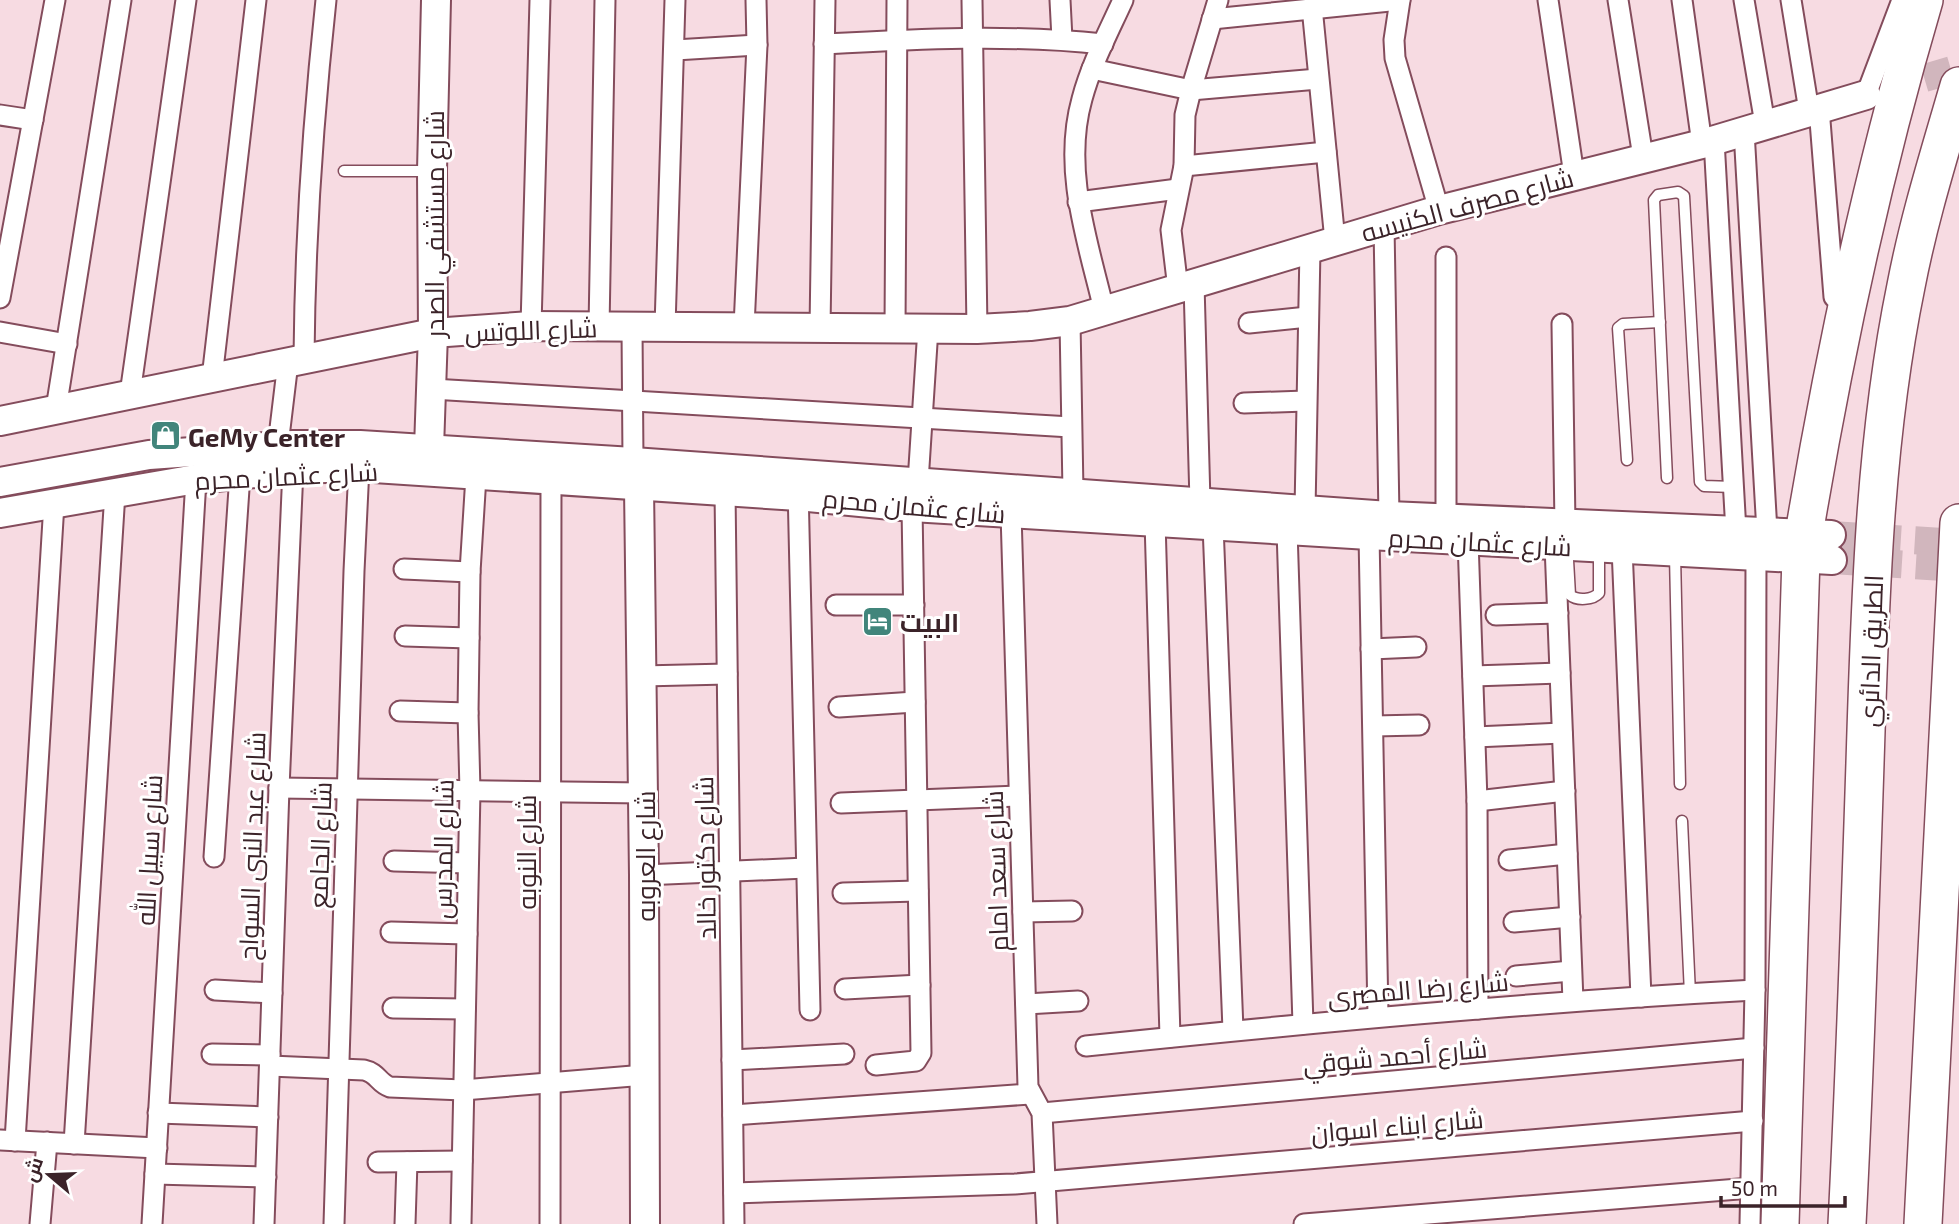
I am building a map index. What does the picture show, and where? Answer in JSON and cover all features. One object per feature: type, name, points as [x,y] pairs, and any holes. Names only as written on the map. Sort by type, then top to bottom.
[{"type":"highway","points":[[1780,1224],[1817,547],[1830,384],[1881,153],[1924,0]]},
{"type":"highway","name":"الطريق الدائري","points":[[1847,1224],[1856,1053],[1870,598],[1886,426],[1905,287],[1927,192],[1959,86]]},
{"type":"highway","points":[[1923,1224],[1959,523]]},
{"type":"main road","name":"شارع مستشفي الصدر","points":[[429,447],[433,333],[432,171],[436,0]]},
{"type":"main road","name":"شارع مصرف الكنيسه","points":[[1070,321],[1440,210],[1708,142],[1866,95]]},
{"type":"main road","name":"شارع اللوتس","points":[[0,421],[433,333],[531,327],[976,328],[1070,321]]},
{"type":"main road","name":"شارع عثمان محرم","points":[[0,482],[149,455],[278,446],[360,445],[429,447],[636,474],[725,491],[798,485]]},
{"type":"main road","name":"شارع عثمان محرم","points":[[0,513],[197,478],[293,469],[359,467],[551,481],[636,474],[915,494],[1073,492],[1206,514],[1379,526],[1468,540],[1736,531],[1762,543]]},
{"type":"main road","name":"شارع العروبه","points":[[636,474],[642,676],[645,1224]]},
{"type":"main road","name":"شارع عثمان محرم","points":[[915,494],[1011,513],[1155,521],[1206,514]]},
{"type":"main road","name":"شارع عثمان محرم","points":[[1379,526],[1446,519],[1614,547],[1675,551],[1762,543],[1817,547]]},
{"type":"street","points":[[0,298],[55,0]]},
{"type":"street","points":[[56,410],[121,0]]},
{"type":"street","points":[[130,394],[186,0]]},
{"type":"street","points":[[212,378],[256,0]]},
{"type":"street","points":[[278,446],[296,360],[312,128],[326,0]]},
{"type":"street","points":[[531,327],[540,0]]},
{"type":"street","points":[[598,327],[605,0]]},
{"type":"street","points":[[664,327],[675,0]]},
{"type":"street","points":[[744,327],[757,45],[756,0]]},
{"type":"street","points":[[820,328],[825,0]]},
{"type":"street","points":[[895,328],[897,0]]},
{"type":"street","points":[[972,0],[976,328]]},
{"type":"street","points":[[1060,0],[1062,39]]},
{"type":"street","points":[[1104,310],[1078,202],[1074,169],[1075,135],[1081,101],[1092,69],[1123,0]]},
{"type":"street","points":[[1233,1030],[1206,514],[1186,287],[1171,230],[1184,166],[1183,141],[1191,90],[1215,9],[1312,7],[1400,0],[1394,40],[1395,58],[1440,210]]},
{"type":"street","points":[[1548,0],[1574,175]]},
{"type":"street","points":[[1618,0],[1643,157]]},
{"type":"street","points":[[1682,0],[1708,142],[1736,531]]},
{"type":"street","points":[[1744,0],[1755,127],[1762,543],[1750,1224]]},
{"type":"street","points":[[1791,0],[1814,110],[1834,297]]},
{"type":"street","points":[[1866,95],[1902,0]]},
{"type":"street","points":[[1303,1024],[1296,520],[1306,401],[1308,317],[1322,245],[1326,152],[1312,7]]},
{"type":"street","points":[[824,44],[972,37],[1062,39],[1103,44]]},
{"type":"street","points":[[675,50],[757,45]]},
{"type":"street","points":[[1092,69],[1191,90],[1318,79]]},
{"type":"street","points":[[0,116],[33,120]]},
{"type":"street","points":[[1184,166],[1326,152]]},
{"type":"street","points":[[1078,202],[1178,189]]},
{"type":"street","points":[[1378,1016],[1371,649],[1379,526],[1384,226]]},
{"type":"street","points":[[1446,257],[1446,519]]},
{"type":"street","points":[[1249,323],[1308,317]]},
{"type":"street","points":[[1070,321],[1073,492]]},
{"type":"street","points":[[1562,324],[1558,613],[1573,1001]]},
{"type":"street","points":[[632,327],[636,474]]},
{"type":"street","points":[[876,1065],[911,1062],[919,1058],[915,494],[928,328]]},
{"type":"street","points":[[0,332],[67,344]]},
{"type":"street","points":[[432,389],[1071,427]]},
{"type":"street","points":[[1244,403],[1306,401]]},
{"type":"street","name":"شارع الجامع","points":[[334,1224],[359,467]]},
{"type":"street","name":"شارع عبد النبى السواح","points":[[264,1224],[293,469]]},
{"type":"street","points":[[214,858],[240,474]]},
{"type":"street","name":"شارع المدرس","points":[[461,1224],[470,791],[470,572],[476,476]]},
{"type":"street","name":"شارع سبيل الله","points":[[152,1224],[197,478]]},
{"type":"street","name":"شارع النوبه","points":[[550,1224],[551,481]]},
{"type":"street","points":[[798,485],[810,1010]]},
{"type":"street","name":"شارع دكتور خالد","points":[[725,491],[734,1224]]},
{"type":"street","points":[[74,1143],[115,492]]},
{"type":"street","points":[[54,503],[8,1140],[156,1148]]},
{"type":"street","name":"شارع سعد امام","points":[[1011,513],[1028,1087],[1042,1113],[1047,1224]]},
{"type":"street","points":[[1155,521],[1171,1037]]},
{"type":"street","points":[[1468,540],[1477,801],[1478,1009]]},
{"type":"street","points":[[1614,547],[1641,997]]},
{"type":"street","points":[[404,569],[470,572]]},
{"type":"street","points":[[836,605],[914,605]]},
{"type":"street","points":[[1496,615],[1558,613]]},
{"type":"street","points":[[405,636],[469,638]]},
{"type":"street","points":[[1371,649],[1416,647]]},
{"type":"street","points":[[1473,676],[1560,673]]},
{"type":"street","points":[[642,676],[727,674]]},
{"type":"street","points":[[839,706],[915,702]]},
{"type":"street","points":[[400,711],[468,713]]},
{"type":"street","points":[[1374,726],[1419,725]]},
{"type":"street","points":[[1475,737],[1562,733]]},
{"type":"street","points":[[279,788],[643,793]]},
{"type":"street","points":[[1477,801],[1565,791]]},
{"type":"street","points":[[841,803],[1019,796]]},
{"type":"street","points":[[1509,860],[1567,854]]},
{"type":"street","points":[[394,860],[468,863]]},
{"type":"street","points":[[644,875],[806,868]]},
{"type":"street","points":[[843,893],[918,891]]},
{"type":"street","points":[[1023,912],[1072,911]]},
{"type":"street","points":[[1514,922],[1570,917]]},
{"type":"street","points":[[391,932],[467,934]]},
{"type":"street","points":[[1516,976],[1571,971]]},
{"type":"street","points":[[845,989],[920,985]]},
{"type":"street","points":[[215,990],[272,993]]},
{"type":"street","name":"شارع رضا المصرى","points":[[1086,1046],[1378,1016],[1755,990]]},
{"type":"street","points":[[1026,1004],[1078,1002]]},
{"type":"street","points":[[393,1008],[465,1009]]},
{"type":"street","name":"شارع أحمد شوقي","points":[[1042,1113],[1754,1048]]},
{"type":"street","points":[[212,1054],[371,1072],[377,1075],[384,1085],[390,1087],[463,1090],[645,1075]]},
{"type":"street","points":[[732,1060],[844,1054]]},
{"type":"street","points":[[733,1115],[1030,1094]]},
{"type":"street","points":[[158,1113],[268,1117]]},
{"type":"street","name":"شارع ابناء اسوان","points":[[734,1193],[1015,1184],[1753,1121]]},
{"type":"street","points":[[40,1224],[47,1142]]},
{"type":"street","points":[[378,1162],[462,1161]]},
{"type":"street","points":[[405,1224],[407,1162]]},
{"type":"street","points":[[155,1174],[266,1177]]},
{"type":"street","points":[[1304,1224],[1751,1188]]},
{"type":"lane","points":[[344,171],[432,171]]},
{"type":"lane","points":[[1667,478],[1654,200],[1658,195],[1678,192],[1684,196],[1700,482],[1704,486],[1733,487]]},
{"type":"lane","points":[[1627,460],[1618,328],[1623,324],[1660,322]]},
{"type":"lane","points":[[1559,538],[1569,560],[1570,595],[1576,599],[1594,598],[1599,593],[1599,560],[1614,547]]},
{"type":"lane","points":[[1675,551],[1680,784]]},
{"type":"lane","points":[[1682,821],[1690,994]]},
{"type":"tunnel","points":[[1884,90],[1959,68]]},
{"type":"tunnel","points":[[1831,535],[1959,543]]},
{"type":"tunnel","points":[[1832,560],[1959,568]]},
{"type":"place","name":"GeMy Center","points":[[165,436]]},
{"type":"place","name":"البيت","points":[[877,621]]}]
